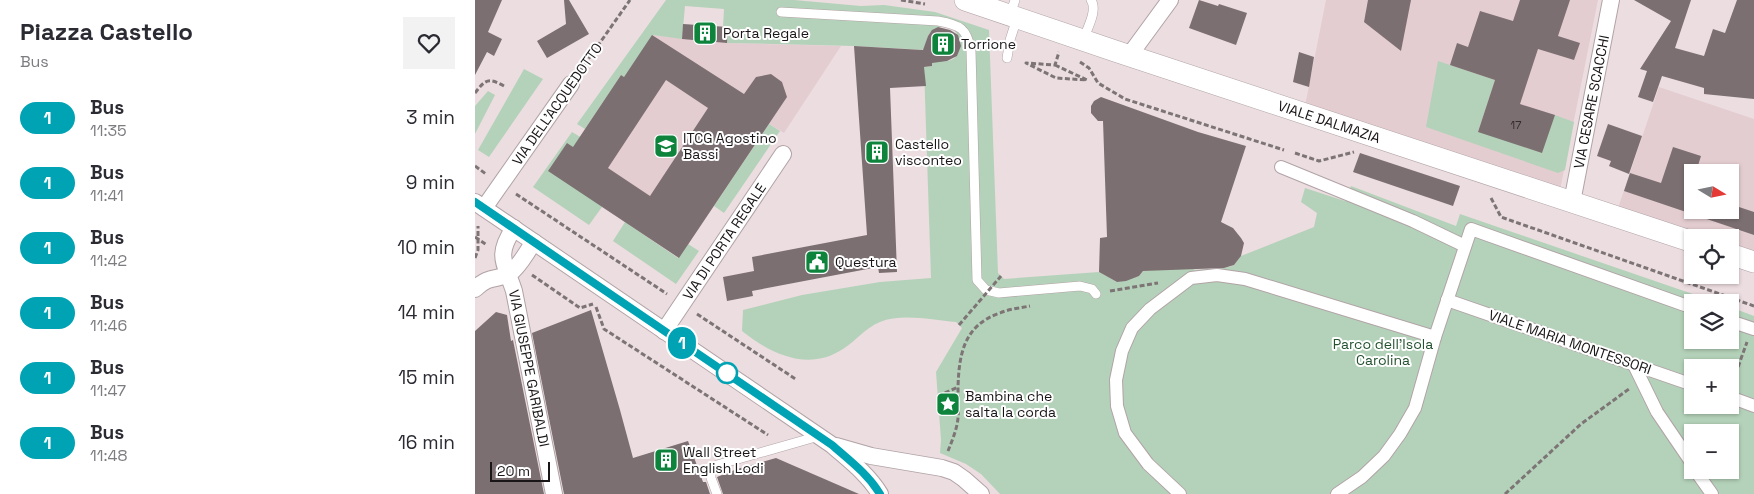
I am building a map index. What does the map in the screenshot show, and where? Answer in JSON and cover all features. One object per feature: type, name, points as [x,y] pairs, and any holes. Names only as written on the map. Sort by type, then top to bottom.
[{"type":"street","name":"VIALE DALMAZIA","points":[[965,0],[1014,11],[1079,49],[1129,56],[1684,239]]},
{"type":"street","points":[[1129,56],[1170,0]]},
{"type":"street","name":"VIA CESARE SCACCHI","points":[[1572,202],[1611,0]]},
{"type":"street","name":"VIA DELL'ACQUEDOTTO","points":[[479,205],[501,183],[571,84]]},
{"type":"street","name":"VIA DI PORTA REGALE","points":[[664,331],[783,154]]},
{"type":"street","points":[[1281,167],[1413,221],[1465,246]]},
{"type":"street","points":[[479,205],[825,440],[859,468],[879,493]]},
{"type":"street","name":"VIA GIUSEPPE GARIBALDI","points":[[514,228],[506,240],[503,259],[513,270],[514,291],[555,494]]},
{"type":"street","points":[[1337,494],[1362,477],[1384,456],[1400,434],[1415,408],[1435,336],[1471,229],[1684,305]]},
{"type":"street","points":[[475,289],[484,280],[513,270],[534,242]]},
{"type":"street","points":[[1739,257],[1754,262]]},
{"type":"street","points":[[1179,494],[1148,464],[1125,433],[1117,406],[1116,380],[1122,351],[1132,328],[1150,309],[1191,278],[1217,275],[1245,279],[1435,336]]},
{"type":"street","name":"VIALE MARIA MONTESSORI","points":[[1447,300],[1684,382]]},
{"type":"street","points":[[1739,324],[1753,329]]},
{"type":"street","points":[[1634,365],[1657,412],[1684,452]]},
{"type":"street","points":[[1739,400],[1754,406]]},
{"type":"street","points":[[825,440],[881,458],[942,468],[954,472],[964,478],[981,494]]},
{"type":"street","points":[[1701,479],[1712,494]]},
{"type":"lane","points":[[1079,49],[1093,11],[1094,6],[1091,0]]},
{"type":"lane","points":[[1007,58],[1014,11]]},
{"type":"lane","points":[[781,12],[933,20],[952,23],[963,29],[971,50],[977,280],[986,290],[999,292],[1080,286],[1092,289],[1096,294]]},
{"type":"lane","points":[[717,494],[711,478],[711,470],[717,465],[825,440]]},
{"type":"path","name":"VIA DELL'ACQUEDOTTO","points":[[571,84],[630,0]]},
{"type":"path","points":[[1055,65],[1060,46]]},
{"type":"path","points":[[1079,49],[1098,83],[1125,99],[1319,161],[1358,151]]},
{"type":"path","points":[[1026,63],[1055,65],[1087,80],[1055,80],[1026,63]]},
{"type":"path","points":[[475,93],[485,81],[490,80],[504,86]]},
{"type":"path","points":[[501,183],[797,380]]},
{"type":"path","points":[[1489,194],[1501,217],[1754,306]]},
{"type":"path","points":[[475,258],[478,250],[479,205]]},
{"type":"path","points":[[513,270],[580,308],[595,303],[604,329],[768,436]]},
{"type":"path","points":[[959,325],[1001,276]]},
{"type":"path","points":[[1096,294],[1140,285],[1191,278]]},
{"type":"path","points":[[942,468],[953,440],[958,418],[958,387],[962,350],[973,330],[980,323],[999,313],[1039,305]]},
{"type":"path","points":[[1739,366],[1753,329]]},
{"type":"path","points":[[1505,494],[1581,424],[1617,397],[1643,381]]},
{"type":"path","points":[[938,396],[958,387]]},
{"type":"shaded area","points":[[1326,0],[1598,0],[1559,195],[1304,111]]},
{"type":"shaded area","name":"ITCG Agostino Bassi","points":[[653,35],[727,43],[841,46],[784,133],[769,124],[679,258],[548,171],[567,143],[575,148],[587,130],[585,129],[621,75],[625,77]]},
{"type":"shaded area","points":[[1659,87],[1754,119],[1754,260],[1739,255],[1739,229],[1684,229],[1684,235],[1616,214]]},
{"type":"green space","name":"Parco dell'Isola Carolina","points":[[666,0],[794,0],[861,6],[884,5],[935,12],[989,30],[998,273],[1004,279],[1099,272],[1117,282],[1139,276],[1143,271],[1193,266],[1194,270],[1229,267],[1234,265],[1241,256],[1314,227],[1317,213],[1301,202],[1305,188],[1345,201],[1351,186],[1456,226],[1460,214],[1693,294],[1684,294],[1684,349],[1739,349],[1739,310],[1754,316],[1754,494],[1000,494],[981,474],[966,464],[940,453],[941,440],[936,372],[962,328],[956,322],[917,318],[889,319],[870,328],[843,349],[830,356],[817,359],[803,359],[777,353],[742,331],[743,310],[802,295],[880,282],[931,278],[924,67],[932,66],[932,58],[945,61],[954,59],[959,52],[960,44],[958,35],[953,29],[945,26],[932,31],[927,38],[927,50],[727,43],[728,27],[723,27],[724,9],[685,6],[682,39],[653,35],[624,77],[621,75],[585,129],[577,124]]},
{"type":"green space","points":[[1438,61],[1495,80],[1478,132],[1555,115],[1574,122],[1565,170],[1558,173],[1426,127]]},
{"type":"green space","points":[[524,69],[543,79],[489,157],[478,150]]},
{"type":"green space","points":[[488,91],[495,95],[475,134],[475,106]]},
{"type":"green space","points":[[769,124],[780,131],[724,213],[714,206]]},
{"type":"green space","points":[[572,132],[582,138],[575,149],[567,143],[602,207],[589,225],[533,187]]},
{"type":"green space","points":[[625,222],[678,258],[688,244],[699,251],[676,284],[613,241]]},
{"type":"building","points":[[475,0],[502,0],[488,32],[502,39],[494,56],[487,52],[475,75]]},
{"type":"building","points":[[564,0],[569,0],[589,34],[547,58],[537,41],[566,24]]},
{"type":"building","points":[[1199,0],[1247,13],[1236,45],[1189,28]]},
{"type":"building","points":[[1368,0],[1411,0],[1401,51],[1364,22]]},
{"type":"building","points":[[1520,0],[1570,0],[1558,36],[1580,43],[1574,60],[1538,49],[1520,104],[1555,115],[1542,153],[1478,132],[1495,80],[1450,65],[1457,43],[1468,47],[1480,11],[1513,21]]},
{"type":"building","points":[[1634,0],[1691,0],[1675,48],[1704,56],[1713,29],[1725,33],[1737,0],[1754,0],[1754,99],[1704,94],[1704,88],[1662,76],[1653,102],[1638,97],[1647,71],[1640,69],[1671,21]]},
{"type":"building","name":"Porta Regale","points":[[683,24],[728,27],[727,43],[682,39]]},
{"type":"building","name":"Castello visconteo","points":[[938,27],[950,30],[958,35],[961,46],[957,56],[947,61],[932,63],[932,66],[924,67],[926,86],[890,88],[897,272],[879,273],[878,267],[752,291],[753,296],[727,301],[723,277],[754,271],[752,257],[867,235],[854,46],[923,50],[928,36],[932,30]]},
{"type":"building","name":"ITCG Agostino Bassi","points":[[652,35],[744,94],[756,77],[771,74],[782,82],[787,97],[679,258],[548,171],[567,143],[573,147],[621,75],[624,77]],"holes":[[[666,80],[708,108],[650,196],[608,168]]]},
{"type":"building","points":[[1299,52],[1314,57],[1309,87],[1293,82]]},
{"type":"building","points":[[1101,97],[1198,132],[1246,146],[1221,222],[1233,228],[1244,243],[1241,256],[1234,265],[1224,268],[1143,271],[1139,276],[1117,282],[1099,272],[1100,238],[1107,237],[1103,121],[1098,121],[1091,113],[1091,106],[1094,101]]},
{"type":"building","points":[[1608,124],[1642,136],[1629,174],[1609,166],[1611,161],[1597,156]]},
{"type":"building","points":[[1673,147],[1701,156],[1698,164],[1684,164],[1684,211],[1624,191],[1630,173],[1661,183]]},
{"type":"building","points":[[1360,153],[1460,186],[1453,206],[1353,172]]},
{"type":"building","points":[[1739,207],[1754,212],[1754,235],[1707,219],[1739,219]]},
{"type":"building","points":[[591,310],[633,458],[688,441],[703,482],[706,482],[710,494],[564,494],[532,333]]},
{"type":"building","points":[[496,312],[507,315],[544,494],[475,494],[475,331]]},
{"type":"building","points":[[776,458],[859,494],[723,494],[717,477]]},
{"type":"bus line","name":"1","points":[[475,202],[832,445],[859,468],[880,494]]},
{"type":"place","name":"Porta Regale","points":[[705,33]]},
{"type":"place","name":"Torrione","points":[[943,44]]},
{"type":"place","name":"ITCG Agostino Bassi","points":[[666,146]]},
{"type":"place","name":"Castello visconteo","points":[[877,152]]},
{"type":"place","name":"Questura","points":[[817,262]]},
{"type":"place","name":"Bambina che salta la corda","points":[[948,404]]},
{"type":"place","name":"Wall Street English Lodi","points":[[666,460]]}]
